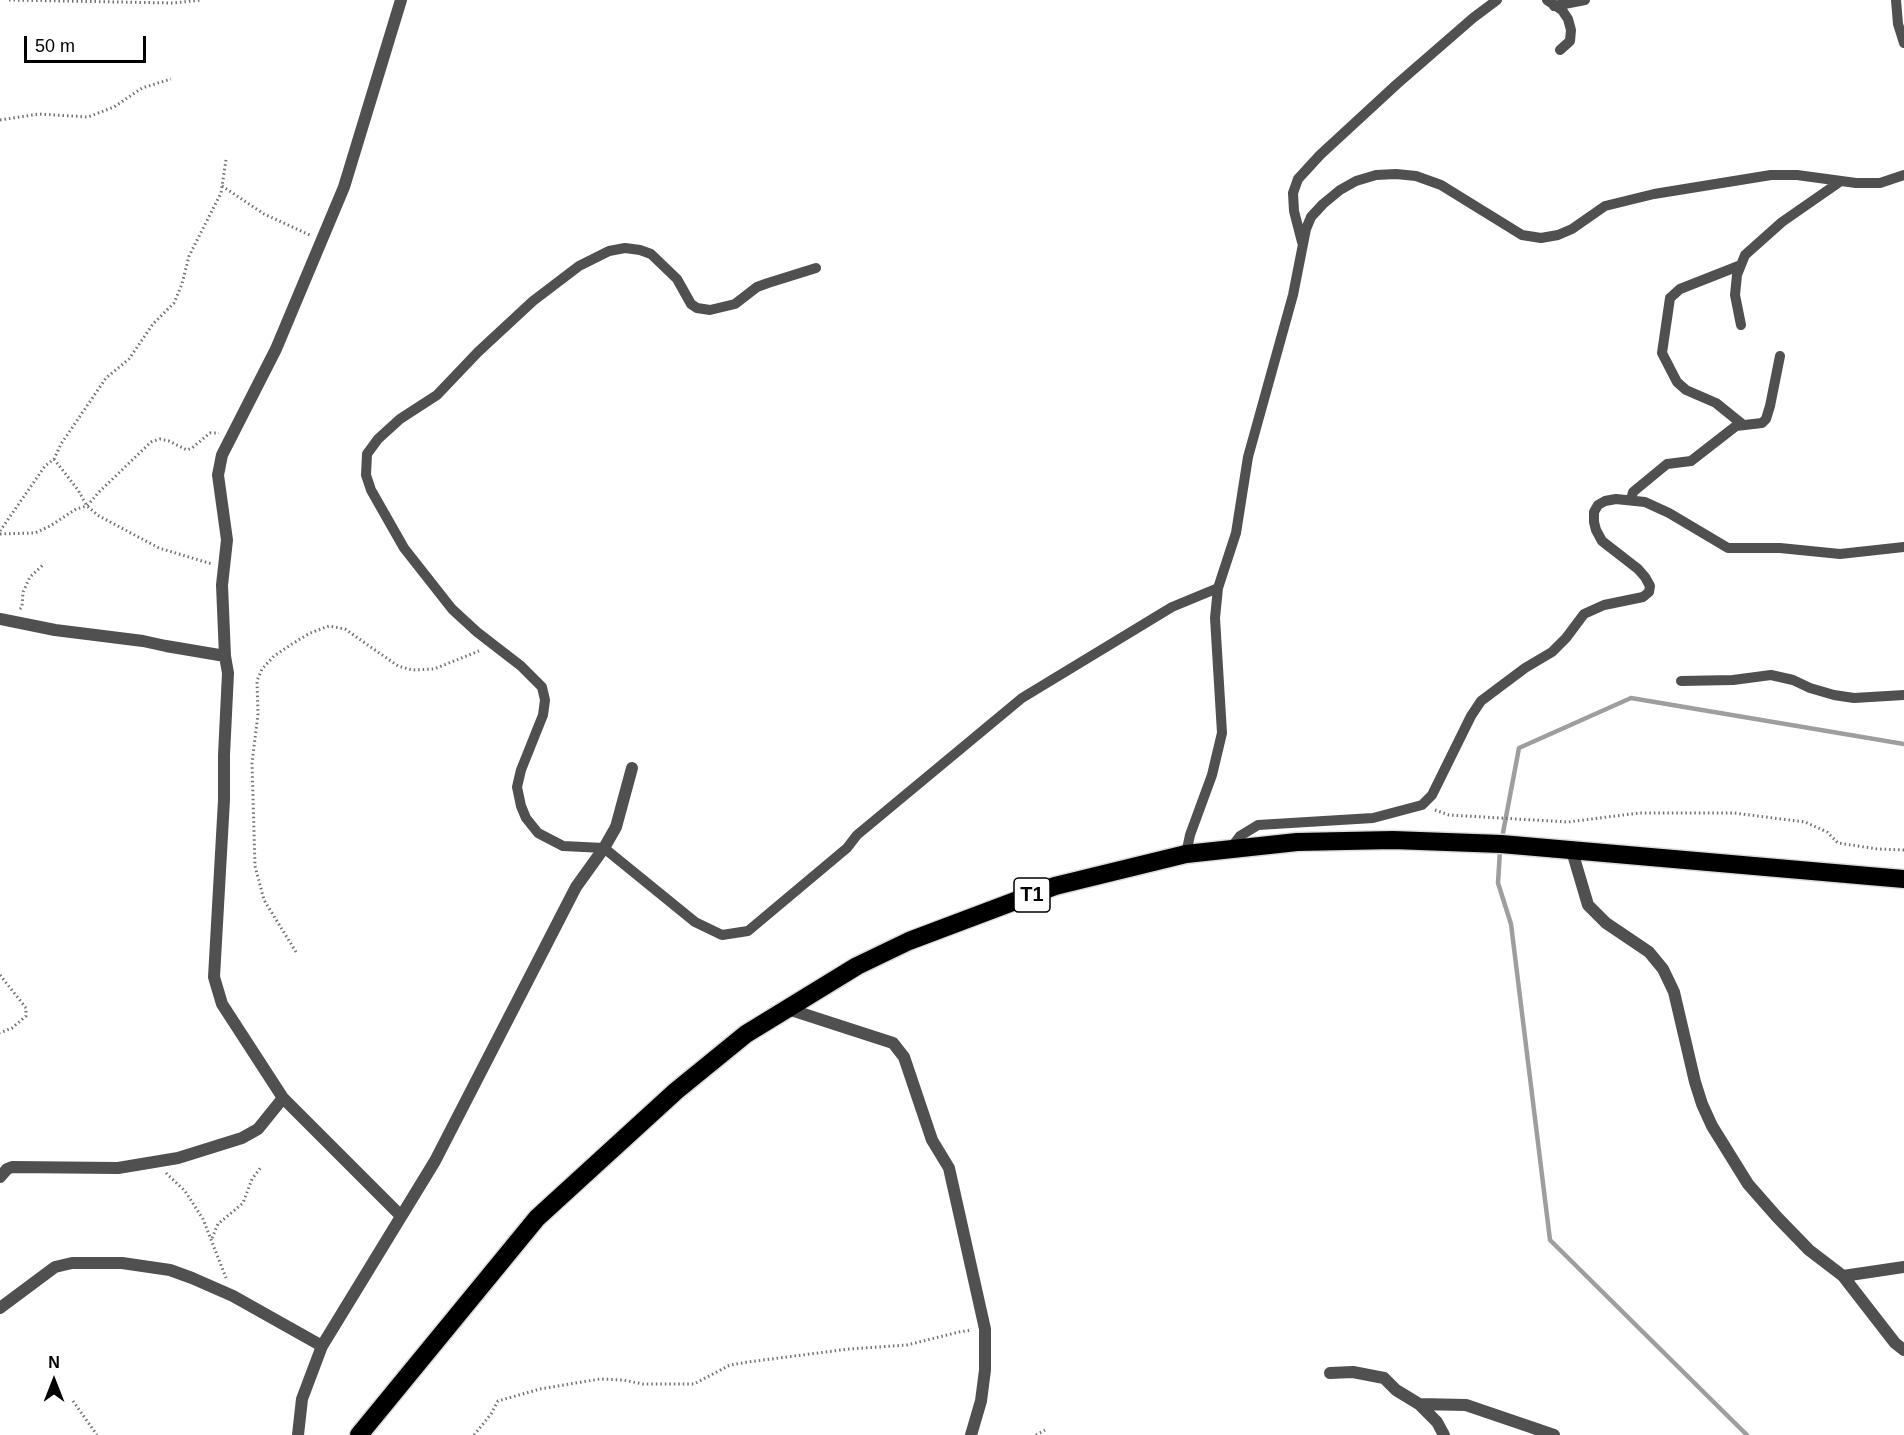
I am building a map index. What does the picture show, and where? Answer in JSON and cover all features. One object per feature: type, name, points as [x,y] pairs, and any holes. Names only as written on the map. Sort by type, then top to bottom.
[{"type":"highway","name":"T1","points":[[359,1435],[537,1218],[675,1091],[746,1034],[857,966],[909,941],[1055,886],[1186,854],[1297,842],[1393,840],[1501,844],[1904,879]]},
{"type":"street","points":[[401,0],[344,187],[276,349],[222,455],[218,475],[227,540],[222,585],[225,656],[228,673],[224,800],[214,977],[222,1004],[283,1098],[401,1216]]},
{"type":"street","points":[[5,620],[102,637],[143,640],[225,656]]},
{"type":"street","points":[[298,1435],[303,1399],[322,1346],[435,1161],[576,887],[616,827],[632,768]]},
{"type":"street","points":[[1572,851],[1588,905],[1606,923],[1649,952],[1664,969],[1674,992],[1695,1082],[1712,1126],[1748,1184],[1809,1250],[1843,1276],[1895,1343],[1904,1350]]},
{"type":"street","points":[[788,1009],[893,1043],[904,1057],[932,1140],[949,1168],[985,1329],[985,1370],[981,1401],[970,1435]]},
{"type":"street","points":[[0,1177],[12,1167],[118,1168],[177,1158],[242,1138],[258,1129],[283,1098]]},
{"type":"street","points":[[0,1308],[55,1267],[72,1263],[122,1263],[170,1270],[233,1296],[322,1346]]},
{"type":"street","points":[[1843,1276],[1904,1267]]},
{"type":"street","points":[[1329,1373],[1353,1372],[1384,1378],[1396,1390],[1419,1404],[1437,1422],[1444,1435]]},
{"type":"street","points":[[1419,1404],[1466,1405],[1554,1435]]},
{"type":"lane","points":[[1302,242],[1294,211],[1293,192],[1298,179],[1320,154],[1397,84],[1497,0]]},
{"type":"lane","points":[[1550,3],[1585,0]]},
{"type":"lane","points":[[1896,0],[1898,24],[1904,43]]},
{"type":"lane","points":[[1550,3],[1562,10],[1571,30],[1570,41],[1560,50]]},
{"type":"lane","points":[[1186,854],[1212,775],[1222,733],[1215,618],[1218,588],[1236,533],[1248,457],[1293,295],[1302,242],[1311,217],[1323,204],[1341,190],[1376,175],[1416,176],[1441,185],[1522,235],[1541,238],[1558,235],[1572,229],[1605,206],[1654,194],[1771,175],[1797,175],[1880,183],[1904,175]]},
{"type":"lane","points":[[1741,325],[1736,295],[1737,275],[1744,255],[1760,239],[1841,181]]},
{"type":"lane","points":[[816,268],[757,287],[735,304],[710,310],[691,304],[677,279],[651,254],[633,249],[609,251],[579,266],[533,301],[478,352],[437,395],[400,419],[378,439],[367,454],[366,474],[371,490],[404,548],[452,609],[542,687],[545,700],[543,715],[521,770],[517,787],[520,806],[538,833],[563,846],[603,848],[695,922],[722,935],[748,931],[847,848],[857,835],[1022,698],[1172,607],[1218,588]]},
{"type":"lane","points":[[1741,265],[1680,289],[1670,298],[1662,353],[1677,382],[1686,390],[1716,403],[1742,424]]},
{"type":"lane","points":[[1631,500],[1634,492],[1667,464],[1691,460],[1736,426],[1762,423],[1767,418],[1780,356]]},
{"type":"lane","points":[[1231,848],[1240,836],[1258,825],[1373,818],[1422,805],[1432,795],[1471,716],[1481,701],[1525,668],[1552,652],[1584,614],[1604,605],[1643,597],[1649,592],[1650,586],[1645,577],[1602,541],[1594,522],[1594,512],[1598,505],[1605,501],[1616,499],[1645,502],[1669,513],[1728,548],[1780,548],[1840,554],[1904,547]]},
{"type":"lane","points":[[1681,681],[1732,680],[1771,675],[1793,680],[1834,695],[1854,698],[1904,695]]},
{"type":"path","points":[[9,0],[173,3],[202,0]]},
{"type":"path","points":[[0,120],[39,114],[88,117],[114,107],[142,88],[171,79]]},
{"type":"path","points":[[0,532],[45,466],[54,459],[61,444],[106,378],[129,359],[153,324],[174,303],[182,284],[189,256],[222,186],[226,160]]},
{"type":"path","points":[[222,186],[264,214],[322,242]]},
{"type":"path","points":[[0,532],[35,533],[76,509],[87,506],[151,442],[160,439],[187,450],[210,433],[231,437]]},
{"type":"path","points":[[54,459],[78,490],[87,506],[113,525],[159,548],[225,568]]},
{"type":"path","points":[[5,620],[22,607],[23,592],[30,577],[44,564]]},
{"type":"path","points":[[296,952],[264,900],[255,866],[252,763],[258,714],[257,681],[262,669],[274,656],[291,644],[310,633],[329,626],[345,629],[398,666],[412,670],[434,669],[471,653],[496,647]]},
{"type":"path","points":[[1422,805],[1449,815],[1568,822],[1639,813],[1734,813],[1805,822],[1827,832],[1838,843],[1904,850]]},
{"type":"path","points":[[0,975],[26,1008],[26,1016],[12,1028],[0,1033]]},
{"type":"path","points":[[144,1163],[166,1174],[185,1191],[203,1218],[233,1296]]},
{"type":"path","points":[[211,1239],[218,1224],[243,1203],[252,1179],[262,1166]]},
{"type":"path","points":[[474,1435],[498,1401],[540,1389],[600,1379],[643,1384],[694,1384],[730,1365],[739,1363],[849,1349],[907,1345],[959,1332],[985,1329]]},
{"type":"path","points":[[73,1401],[97,1435]]},
{"type":"path","points":[[1036,1435],[1045,1430]]},
{"type":"waterway","points":[[1502,838],[1519,748],[1631,698],[1904,744]]},
{"type":"waterway","points":[[1500,850],[1498,883],[1511,924],[1550,1240],[1747,1435]]}]
